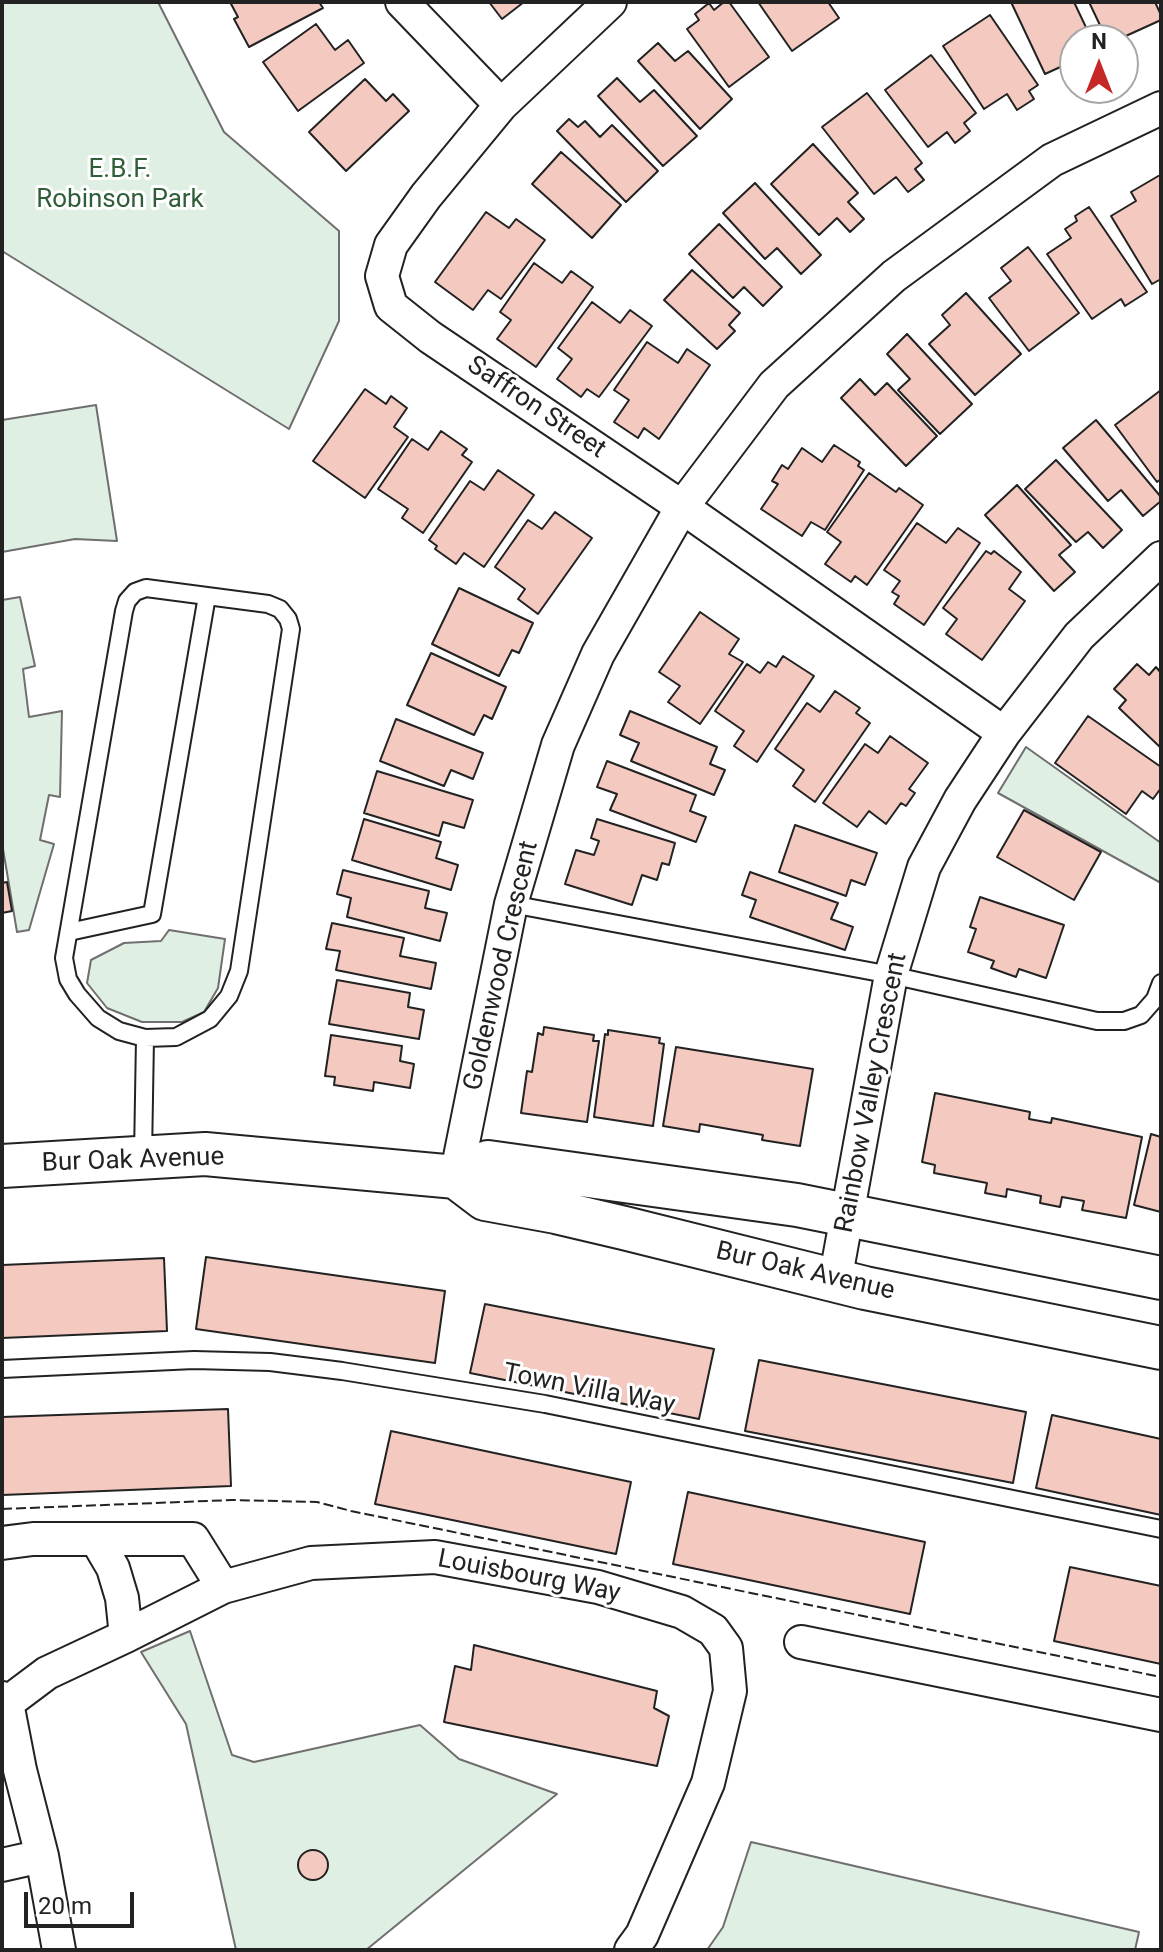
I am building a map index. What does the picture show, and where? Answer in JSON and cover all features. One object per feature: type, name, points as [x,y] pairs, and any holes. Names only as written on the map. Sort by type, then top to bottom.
[{"type":"street","points":[[402,2],[501,105]]},
{"type":"street","name":"Saffron Street","points":[[610,2],[501,105],[426,196],[391,245],[382,276],[391,306],[430,337],[682,507],[1004,733]]},
{"type":"street","name":"Goldenwood Crescent","points":[[456,1177],[511,904],[558,745],[598,654],[682,507],[774,385],[894,276],[1052,160],[1161,108]]},
{"type":"street","name":"Rainbow Valley Crescent","points":[[835,1281],[891,975],[924,867],[960,800],[1004,733],[1079,636],[1161,558]]},
{"type":"street","name":"Bur Oak Avenue","points":[[2,1166],[205,1154],[456,1177],[488,1162],[797,1205],[1161,1278]]},
{"type":"street","name":"Bur Oak Avenue","points":[[456,1177],[485,1199],[610,1225],[835,1281],[1161,1348]]},
{"type":"street","points":[[2,1543],[33,1539],[193,1539],[223,1587]]},
{"type":"street","points":[[96,1539],[113,1568],[122,1598],[126,1636]]},
{"type":"street","name":"Louisbourg Way","points":[[59,1950],[42,1856],[4,1701],[47,1673],[223,1587],[311,1563],[435,1557],[598,1587],[682,1612],[713,1630],[726,1648],[730,1691],[708,1783],[642,1935],[631,1950]]},
{"type":"street","points":[[801,1642],[1161,1715]]},
{"type":"street","points":[[2,1865],[42,1856]]},
{"type":"lane","points":[[146,588],[207,596],[268,604],[280,609],[291,629],[239,971],[229,996],[210,1019],[176,1037],[145,1038],[119,1031],[98,1018],[68,979],[64,958],[127,601],[135,592],[146,588]]},
{"type":"lane","points":[[69,932],[152,914],[207,596]]},
{"type":"lane","points":[[511,904],[891,975],[1107,1022],[1124,1021],[1141,1015],[1155,999],[1161,983]]},
{"type":"lane","points":[[143,1158],[145,1038]]},
{"type":"lane","name":"Town Villa Way","points":[[2,1369],[194,1360],[270,1362],[342,1371],[545,1404],[1161,1529]]},
{"type":"green space","name":"E.B.F. Robinson Park","points":[[2,2],[158,2],[224,132],[339,231],[339,321],[289,429],[2,251]]},
{"type":"green space","points":[[96,405],[117,541],[75,539],[2,552],[2,420]]},
{"type":"green space","points":[[20,597],[35,666],[23,669],[29,717],[62,711],[60,797],[49,795],[40,840],[54,844],[29,930],[17,932],[2,843],[2,600]]},
{"type":"green space","points":[[1026,747],[1161,843],[1161,883],[998,793]]},
{"type":"green space","points":[[169,930],[225,939],[218,988],[204,1012],[182,1022],[142,1022],[107,1008],[87,983],[91,960],[124,943],[161,941]]},
{"type":"green space","points":[[190,1631],[232,1755],[254,1762],[420,1725],[459,1759],[557,1794],[366,1950],[236,1950],[186,1724],[141,1652]]},
{"type":"green space","points":[[751,1842],[1139,1932],[1135,1950],[707,1950],[723,1927]]},
{"type":"building","points":[[230,2],[319,2],[323,8],[249,47],[234,19],[238,17]]},
{"type":"building","points":[[489,2],[524,2],[502,19]]},
{"type":"building","points":[[729,2],[769,57],[729,87],[687,29],[699,20],[695,14],[709,3],[714,10]]},
{"type":"building","points":[[758,2],[828,2],[839,18],[792,51]]},
{"type":"building","points":[[1011,2],[1074,2],[1084,24],[1059,24],[1059,68],[1045,74]]},
{"type":"building","points":[[1089,2],[1155,2],[1161,15],[1161,20],[1139,30],[1139,24],[1099,24]]},
{"type":"building","points":[[990,15],[1038,85],[1029,91],[1034,99],[1017,110],[1007,94],[984,109],[943,46]]},
{"type":"building","points":[[316,24],[335,50],[348,40],[364,63],[298,111],[263,62]]},
{"type":"building","points":[[658,43],[675,61],[688,51],[732,99],[700,129],[638,61]]},
{"type":"building","points":[[931,55],[976,113],[964,123],[970,131],[955,143],[947,132],[928,147],[885,90]]},
{"type":"building","points":[[617,78],[640,102],[654,90],[697,136],[663,166],[598,96]]},
{"type":"building","points":[[365,79],[386,101],[393,94],[409,111],[346,171],[309,132]]},
{"type":"building","points":[[867,93],[922,163],[915,169],[924,180],[908,192],[896,177],[874,194],[822,127]]},
{"type":"building","points":[[569,119],[578,127],[585,121],[600,137],[612,125],[658,171],[626,202],[557,131]]},
{"type":"building","points":[[813,144],[858,193],[848,202],[864,219],[850,232],[837,218],[819,235],[771,184]]},
{"type":"building","points":[[561,152],[621,205],[592,238],[532,184]]},
{"type":"building","points":[[1160,175],[1161,279],[1152,284],[1111,216],[1136,201],[1131,192]]},
{"type":"building","points":[[755,183],[821,255],[801,274],[777,248],[765,259],[723,213]]},
{"type":"building","points":[[1089,207],[1147,292],[1125,306],[1121,299],[1092,319],[1047,254],[1071,238],[1065,229],[1077,221],[1075,216]]},
{"type":"building","points":[[486,212],[509,228],[516,219],[545,240],[501,299],[488,290],[473,310],[435,282]]},
{"type":"building","points":[[719,224],[782,287],[763,306],[744,287],[733,298],[689,254]]},
{"type":"building","points":[[1028,247],[1079,313],[1029,351],[989,298],[1011,281],[1001,268]]},
{"type":"building","points":[[534,263],[562,283],[571,271],[593,287],[536,367],[497,339],[511,320],[500,312]]},
{"type":"building","points":[[692,270],[740,313],[729,325],[735,331],[717,349],[664,300]]},
{"type":"building","points":[[966,293],[1021,354],[975,395],[929,344],[950,325],[942,315]]},
{"type":"building","points":[[592,302],[620,323],[630,310],[652,326],[599,397],[587,389],[581,397],[557,379],[572,359],[558,348]]},
{"type":"building","points":[[907,334],[972,404],[940,434],[898,390],[910,379],[887,354]]},
{"type":"building","points":[[647,342],[678,363],[687,349],[710,365],[659,439],[644,428],[638,438],[614,422],[629,400],[614,390]]},
{"type":"building","points":[[860,379],[875,395],[887,383],[937,436],[906,466],[841,398]]},
{"type":"building","points":[[365,389],[386,404],[391,396],[407,408],[394,427],[408,437],[365,498],[313,461]]},
{"type":"building","points":[[1161,390],[1161,479],[1157,482],[1115,425]]},
{"type":"building","points":[[1096,420],[1161,497],[1161,501],[1143,516],[1121,490],[1108,501],[1063,448]]},
{"type":"building","points":[[441,431],[467,449],[462,455],[472,462],[423,533],[402,518],[408,509],[378,489],[412,439],[428,450]]},
{"type":"building","points":[[834,445],[860,462],[858,466],[864,470],[825,530],[811,522],[802,536],[761,509],[778,484],[772,481],[782,465],[788,469],[802,448],[822,462]]},
{"type":"building","points":[[1056,460],[1122,530],[1103,548],[1088,532],[1076,542],[1025,489]]},
{"type":"building","points":[[498,470],[534,495],[484,567],[464,553],[456,564],[435,549],[437,546],[429,540],[470,481],[484,490]]},
{"type":"building","points":[[869,473],[896,492],[899,488],[923,505],[867,585],[855,576],[851,582],[825,564],[841,542],[827,532]]},
{"type":"building","points":[[1017,485],[1071,545],[1059,555],[1075,572],[1054,591],[985,515]]},
{"type":"building","points":[[555,512],[592,538],[538,614],[518,599],[525,589],[495,567],[528,520],[542,529]]},
{"type":"building","points":[[917,523],[946,543],[958,528],[980,543],[924,625],[894,604],[899,596],[892,592],[900,581],[884,570]]},
{"type":"building","points":[[986,551],[991,554],[994,551],[1021,572],[1009,589],[1025,601],[982,660],[946,634],[957,619],[943,608]]},
{"type":"building","points":[[459,588],[533,623],[519,653],[512,650],[499,676],[432,644]]},
{"type":"building","points":[[700,612],[739,639],[729,654],[743,662],[700,724],[668,702],[680,686],[659,672]]},
{"type":"building","points":[[431,653],[506,687],[492,719],[484,715],[474,735],[407,705]]},
{"type":"building","points":[[783,656],[814,676],[757,762],[734,746],[744,731],[715,711],[747,664],[760,673],[768,662],[776,667]]},
{"type":"building","points":[[1137,664],[1149,675],[1156,667],[1161,673],[1161,748],[1119,708],[1126,700],[1114,689]]},
{"type":"building","points":[[835,691],[860,708],[856,713],[870,723],[815,802],[793,786],[804,770],[775,749],[807,703],[820,712]]},
{"type":"building","points":[[630,711],[717,747],[710,764],[725,770],[714,795],[631,761],[639,743],[620,735]]},
{"type":"building","points":[[1088,716],[1161,767],[1161,788],[1153,799],[1142,791],[1126,814],[1055,763]]},
{"type":"building","points":[[396,719],[483,753],[473,779],[451,770],[444,786],[380,761]]},
{"type":"building","points":[[890,736],[928,763],[909,789],[915,793],[906,806],[901,803],[886,824],[869,811],[857,827],[823,803],[865,744],[878,753]]},
{"type":"building","points":[[607,761],[696,795],[690,811],[706,817],[696,842],[610,810],[617,794],[597,787]]},
{"type":"building","points":[[377,771],[473,800],[464,828],[443,822],[439,836],[364,813]]},
{"type":"building","points":[[1024,810],[1101,852],[1074,900],[997,857]]},
{"type":"building","points":[[364,819],[441,842],[436,858],[458,865],[451,890],[352,860]]},
{"type":"building","points":[[597,819],[675,843],[669,865],[662,863],[657,880],[642,875],[632,905],[565,884],[576,850],[594,855],[599,841],[591,838]]},
{"type":"building","points":[[795,825],[877,853],[865,885],[851,880],[846,896],[779,872]]},
{"type":"building","points":[[343,870],[429,891],[425,908],[447,913],[440,941],[347,917],[351,898],[337,894]]},
{"type":"building","points":[[750,872],[838,903],[831,919],[853,927],[845,950],[750,917],[756,900],[742,895]]},
{"type":"building","points":[[7,882],[12,911],[2,913],[2,883]]},
{"type":"building","points":[[980,897],[1064,925],[1046,978],[1019,969],[1016,977],[991,968],[994,961],[968,952],[976,929],[970,927]]},
{"type":"building","points":[[332,923],[404,938],[400,956],[436,963],[431,989],[336,970],[340,951],[326,949]]},
{"type":"building","points":[[337,980],[410,993],[408,1007],[424,1010],[419,1039],[329,1024]]},
{"type":"building","points":[[544,1027],[594,1035],[593,1041],[599,1041],[587,1122],[521,1113],[527,1071],[532,1072],[538,1033],[543,1035]]},
{"type":"building","points":[[608,1030],[660,1038],[659,1043],[664,1044],[653,1126],[594,1117]]},
{"type":"building","points":[[331,1035],[402,1046],[400,1061],[414,1064],[410,1088],[374,1082],[373,1091],[334,1085],[335,1077],[325,1076]]},
{"type":"building","points":[[676,1047],[813,1069],[800,1146],[762,1140],[763,1135],[700,1124],[699,1132],[663,1126]]},
{"type":"building","points":[[935,1093],[1030,1112],[1029,1119],[1051,1123],[1052,1118],[1142,1137],[1126,1218],[1082,1210],[1084,1201],[1062,1197],[1060,1207],[1040,1203],[1041,1196],[1007,1189],[1006,1197],[985,1193],[987,1183],[934,1173],[935,1165],[922,1162]]},
{"type":"building","points":[[1151,1134],[1161,1137],[1161,1212],[1134,1205]]},
{"type":"building","points":[[206,1257],[445,1291],[435,1363],[196,1329]]},
{"type":"building","points":[[164,1258],[167,1331],[2,1338],[2,1265]]},
{"type":"building","points":[[485,1304],[714,1349],[699,1419],[470,1373]]},
{"type":"building","points":[[759,1360],[1026,1412],[1013,1483],[745,1431]]},
{"type":"building","points":[[228,1409],[231,1486],[2,1495],[2,1417]]},
{"type":"building","points":[[1052,1415],[1161,1439],[1161,1515],[1036,1488]]},
{"type":"building","points":[[391,1431],[631,1482],[616,1554],[375,1504]]},
{"type":"building","points":[[688,1492],[925,1542],[910,1614],[673,1564]]},
{"type":"building","points":[[1070,1567],[1161,1586],[1161,1664],[1054,1641]]},
{"type":"building","points":[[474,1645],[657,1691],[654,1708],[669,1716],[657,1766],[444,1722],[455,1666],[471,1670]]},
{"type":"building","points":[[313,1850],[324,1854],[328,1865],[324,1876],[313,1880],[302,1876],[298,1865],[302,1854]]},
{"type":"fence","points":[[2,1509],[232,1500],[317,1502],[1161,1677]]}]
